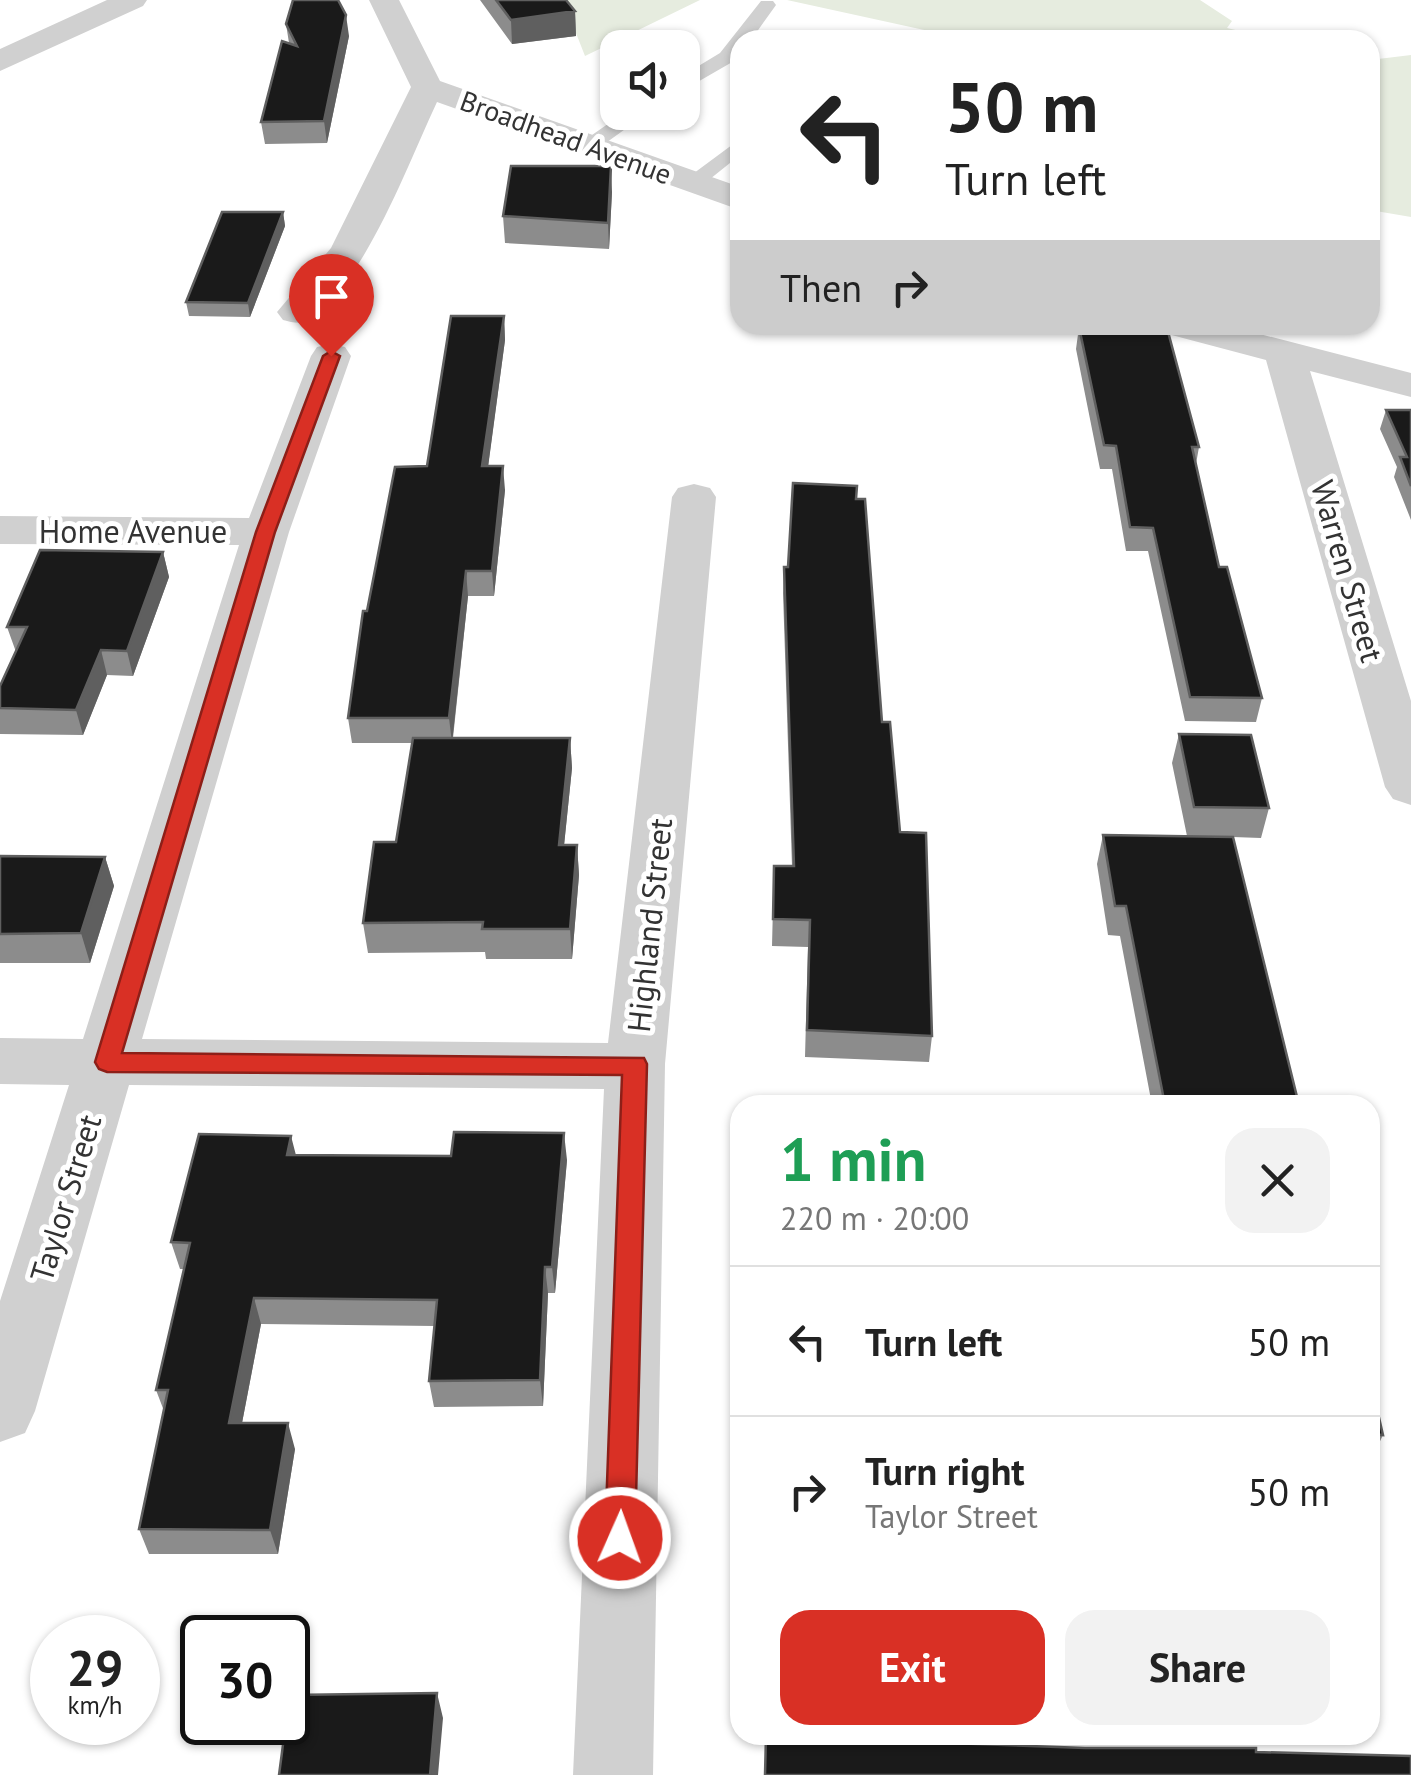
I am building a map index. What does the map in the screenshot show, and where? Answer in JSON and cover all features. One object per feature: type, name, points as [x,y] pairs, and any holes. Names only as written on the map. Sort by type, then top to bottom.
[{"type":"street","points":[[0,60],[132,0]]},
{"type":"street","name":"Broadhead Avenue","points":[[384,0],[426,87],[589,146],[711,198]]},
{"type":"street","points":[[296,312],[348,252],[426,87]]},
{"type":"street","points":[[1213,335],[1411,385]]},
{"type":"street","name":"Taylor Street","points":[[0,1411],[266,532],[331,356]]},
{"type":"street","name":"Warren Street","points":[[1285,356],[1411,785]]},
{"type":"street","name":"Highland Street","points":[[612,1775],[635,1064],[694,497]]},
{"type":"street","name":"Home Avenue","points":[[0,530],[266,532]]},
{"type":"street","points":[[0,1061],[589,1067],[635,1064]]},
{"type":"lane","points":[[749,30],[767,5]]},
{"type":"lane","points":[[700,74],[730,54]]},
{"type":"lane","points":[[589,146],[613,130]]},
{"type":"lane","points":[[711,198],[730,163]]},
{"type":"shaded area","points":[[563,0],[700,0],[638,30],[600,30],[600,49],[585,56]]},
{"type":"shaded area","points":[[787,0],[1200,0],[1232,21],[1227,28],[1236,30],[924,30]]},
{"type":"shaded area","points":[[1411,55],[1411,217],[1380,212],[1380,59]]},
{"type":"building","points":[[293,0],[338,0],[346,15],[324,121],[261,122],[282,41],[297,46],[286,24]]},
{"type":"building","points":[[496,0],[566,0],[575,11],[511,20]]},
{"type":"building","points":[[511,166],[611,166],[608,223],[503,216]]},
{"type":"building","points":[[222,212],[283,212],[248,303],[186,302]]},
{"type":"building","points":[[451,316],[504,316],[482,466],[503,466],[492,571],[466,571],[449,718],[348,718],[363,611],[367,611],[395,467],[427,466]]},
{"type":"building","points":[[1081,335],[1169,335],[1199,447],[1192,447],[1219,567],[1227,567],[1262,698],[1190,697],[1153,528],[1130,527],[1116,446],[1104,445]]},
{"type":"building","points":[[1386,410],[1411,410],[1411,486],[1400,457],[1407,457]]},
{"type":"building","points":[[793,483],[857,486],[856,499],[865,499],[882,722],[890,722],[900,832],[926,833],[932,1036],[807,1030],[810,920],[773,919],[774,866],[794,866],[784,567],[788,567]]},
{"type":"building","points":[[40,550],[163,552],[127,651],[101,650],[76,710],[0,708],[0,686],[27,627],[7,627]]},
{"type":"building","points":[[1179,734],[1251,735],[1269,808],[1194,807]]},
{"type":"building","points":[[413,738],[570,738],[559,845],[577,845],[570,929],[482,929],[483,922],[363,923],[374,842],[396,842]]},
{"type":"building","points":[[1103,835],[1233,837],[1297,1095],[1163,1095],[1126,906],[1115,906]]},
{"type":"building","points":[[0,856],[105,857],[81,933],[0,934]]},
{"type":"building","points":[[454,1132],[564,1133],[552,1267],[545,1267],[540,1380],[429,1381],[437,1300],[254,1298],[229,1423],[288,1423],[270,1530],[139,1529],[168,1390],[156,1390],[190,1243],[171,1242],[199,1134],[291,1136],[287,1155],[451,1156]]},
{"type":"building","points":[[437,1693],[430,1775],[279,1775],[283,1745],[310,1745],[310,1695]]},
{"type":"building","points":[[766,1745],[1256,1748],[1256,1752],[1411,1756],[1411,1775],[765,1775]]},
{"type":"route","points":[[331,356],[266,532],[107,1062],[589,1067],[635,1064],[620,1538]]}]
